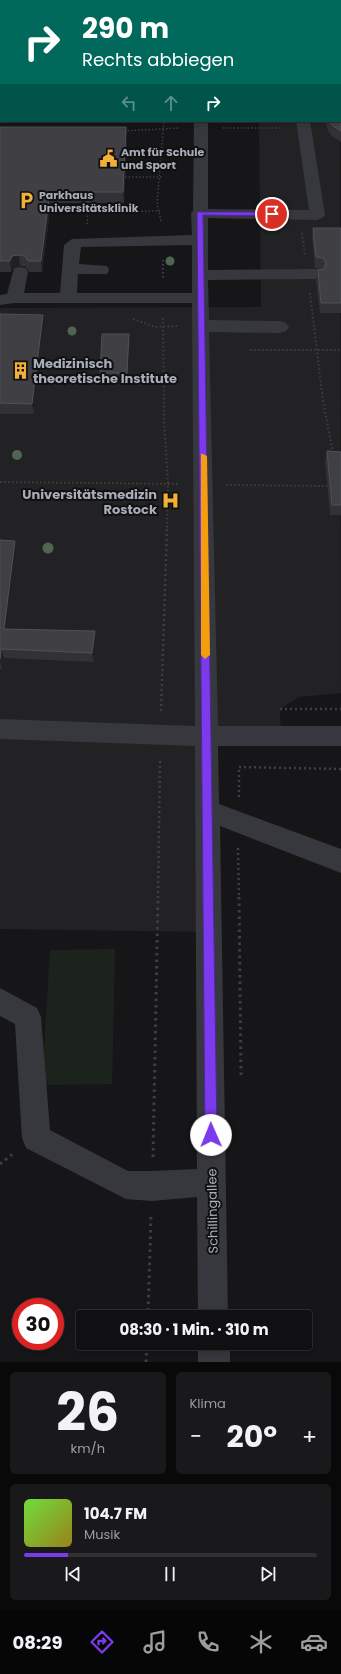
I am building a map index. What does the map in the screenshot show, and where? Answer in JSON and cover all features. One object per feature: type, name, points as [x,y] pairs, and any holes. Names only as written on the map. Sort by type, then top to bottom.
[{"type":"street","name":"Schillingallee","points":[[201,122],[199,275],[204,485],[213,1310]]},
{"type":"street","points":[[199,213],[317,214],[303,124]]},
{"type":"street","points":[[68,297],[72,245],[78,242],[199,240]]},
{"type":"street","points":[[70,269],[101,270]]},
{"type":"street","points":[[20,272],[7,299],[68,297],[200,298]]},
{"type":"street","points":[[199,275],[315,274]]},
{"type":"street","points":[[200,326],[280,327]]},
{"type":"street","points":[[0,729],[206,736],[341,736]]},
{"type":"street","points":[[207,810],[341,861]]},
{"type":"street","points":[[0,1001],[28,1017],[36,1138],[126,1185],[152,1186],[212,1182]]},
{"type":"street","points":[[214,1350],[214,1362]]},
{"type":"path","points":[[154,1117],[160,735],[168,484],[164,420],[164,240],[160,211],[157,204],[162,177],[164,122]]},
{"type":"path","points":[[218,128],[303,124]]},
{"type":"path","points":[[119,131],[164,128],[173,129]]},
{"type":"path","points":[[125,177],[162,177]]},
{"type":"path","points":[[99,212],[101,203]]},
{"type":"path","points":[[75,212],[160,211]]},
{"type":"path","points":[[250,350],[341,350]]},
{"type":"path","points":[[318,350],[323,401],[332,454],[336,454]]},
{"type":"path","points":[[0,482],[168,484]]},
{"type":"path","points":[[204,485],[327,486]]},
{"type":"path","points":[[280,709],[341,709]]},
{"type":"path","points":[[241,1081],[238,821],[239,767],[341,769]]},
{"type":"path","points":[[146,1362],[147,1350]]},
{"type":"shaded area","name":"Universitätsmedizin Rostock","points":[[259,122],[340,122],[341,693],[299,697],[280,709],[281,736],[206,736],[209,932],[0,929],[0,308],[261,307]]},
{"type":"shaded area","points":[[115,949],[112,1084],[42,1085],[50,950]]},
{"type":"building","points":[[330,122],[341,122],[341,131]]},
{"type":"building","points":[[0,127],[126,127],[123,192],[50,192],[41,261],[28,261],[25,256],[19,255],[12,256],[10,261],[0,261]]},
{"type":"building","points":[[313,228],[341,228],[341,303],[321,303],[318,270],[324,269],[326,263],[323,258],[316,257]]},
{"type":"building","name":"Medizinisch theoretische Institute","points":[[0,314],[43,315],[32,404],[0,403]]},
{"type":"building","points":[[102,334],[129,334],[127,373],[100,373]]},
{"type":"building","points":[[327,451],[341,452],[341,505],[332,505]]},
{"type":"building","points":[[0,540],[15,541],[4,629],[95,631],[92,653],[1,649],[0,659]]},
{"type":"slow traffic","points":[[203,456],[205,655]]},
{"type":"place","name":"Amt für Schule und Sport","points":[[108,158]]},
{"type":"place","name":"Parkhaus Universitätsklinik","points":[[26,201]]},
{"type":"place","name":"Medizinisch theoretische Institute","points":[[20,370]]},
{"type":"place","name":"Universitätsmedizin Rostock","points":[[170,501]]},
{"type":"route","points":[[211,1135],[204,485],[199,213],[272,214]]}]
